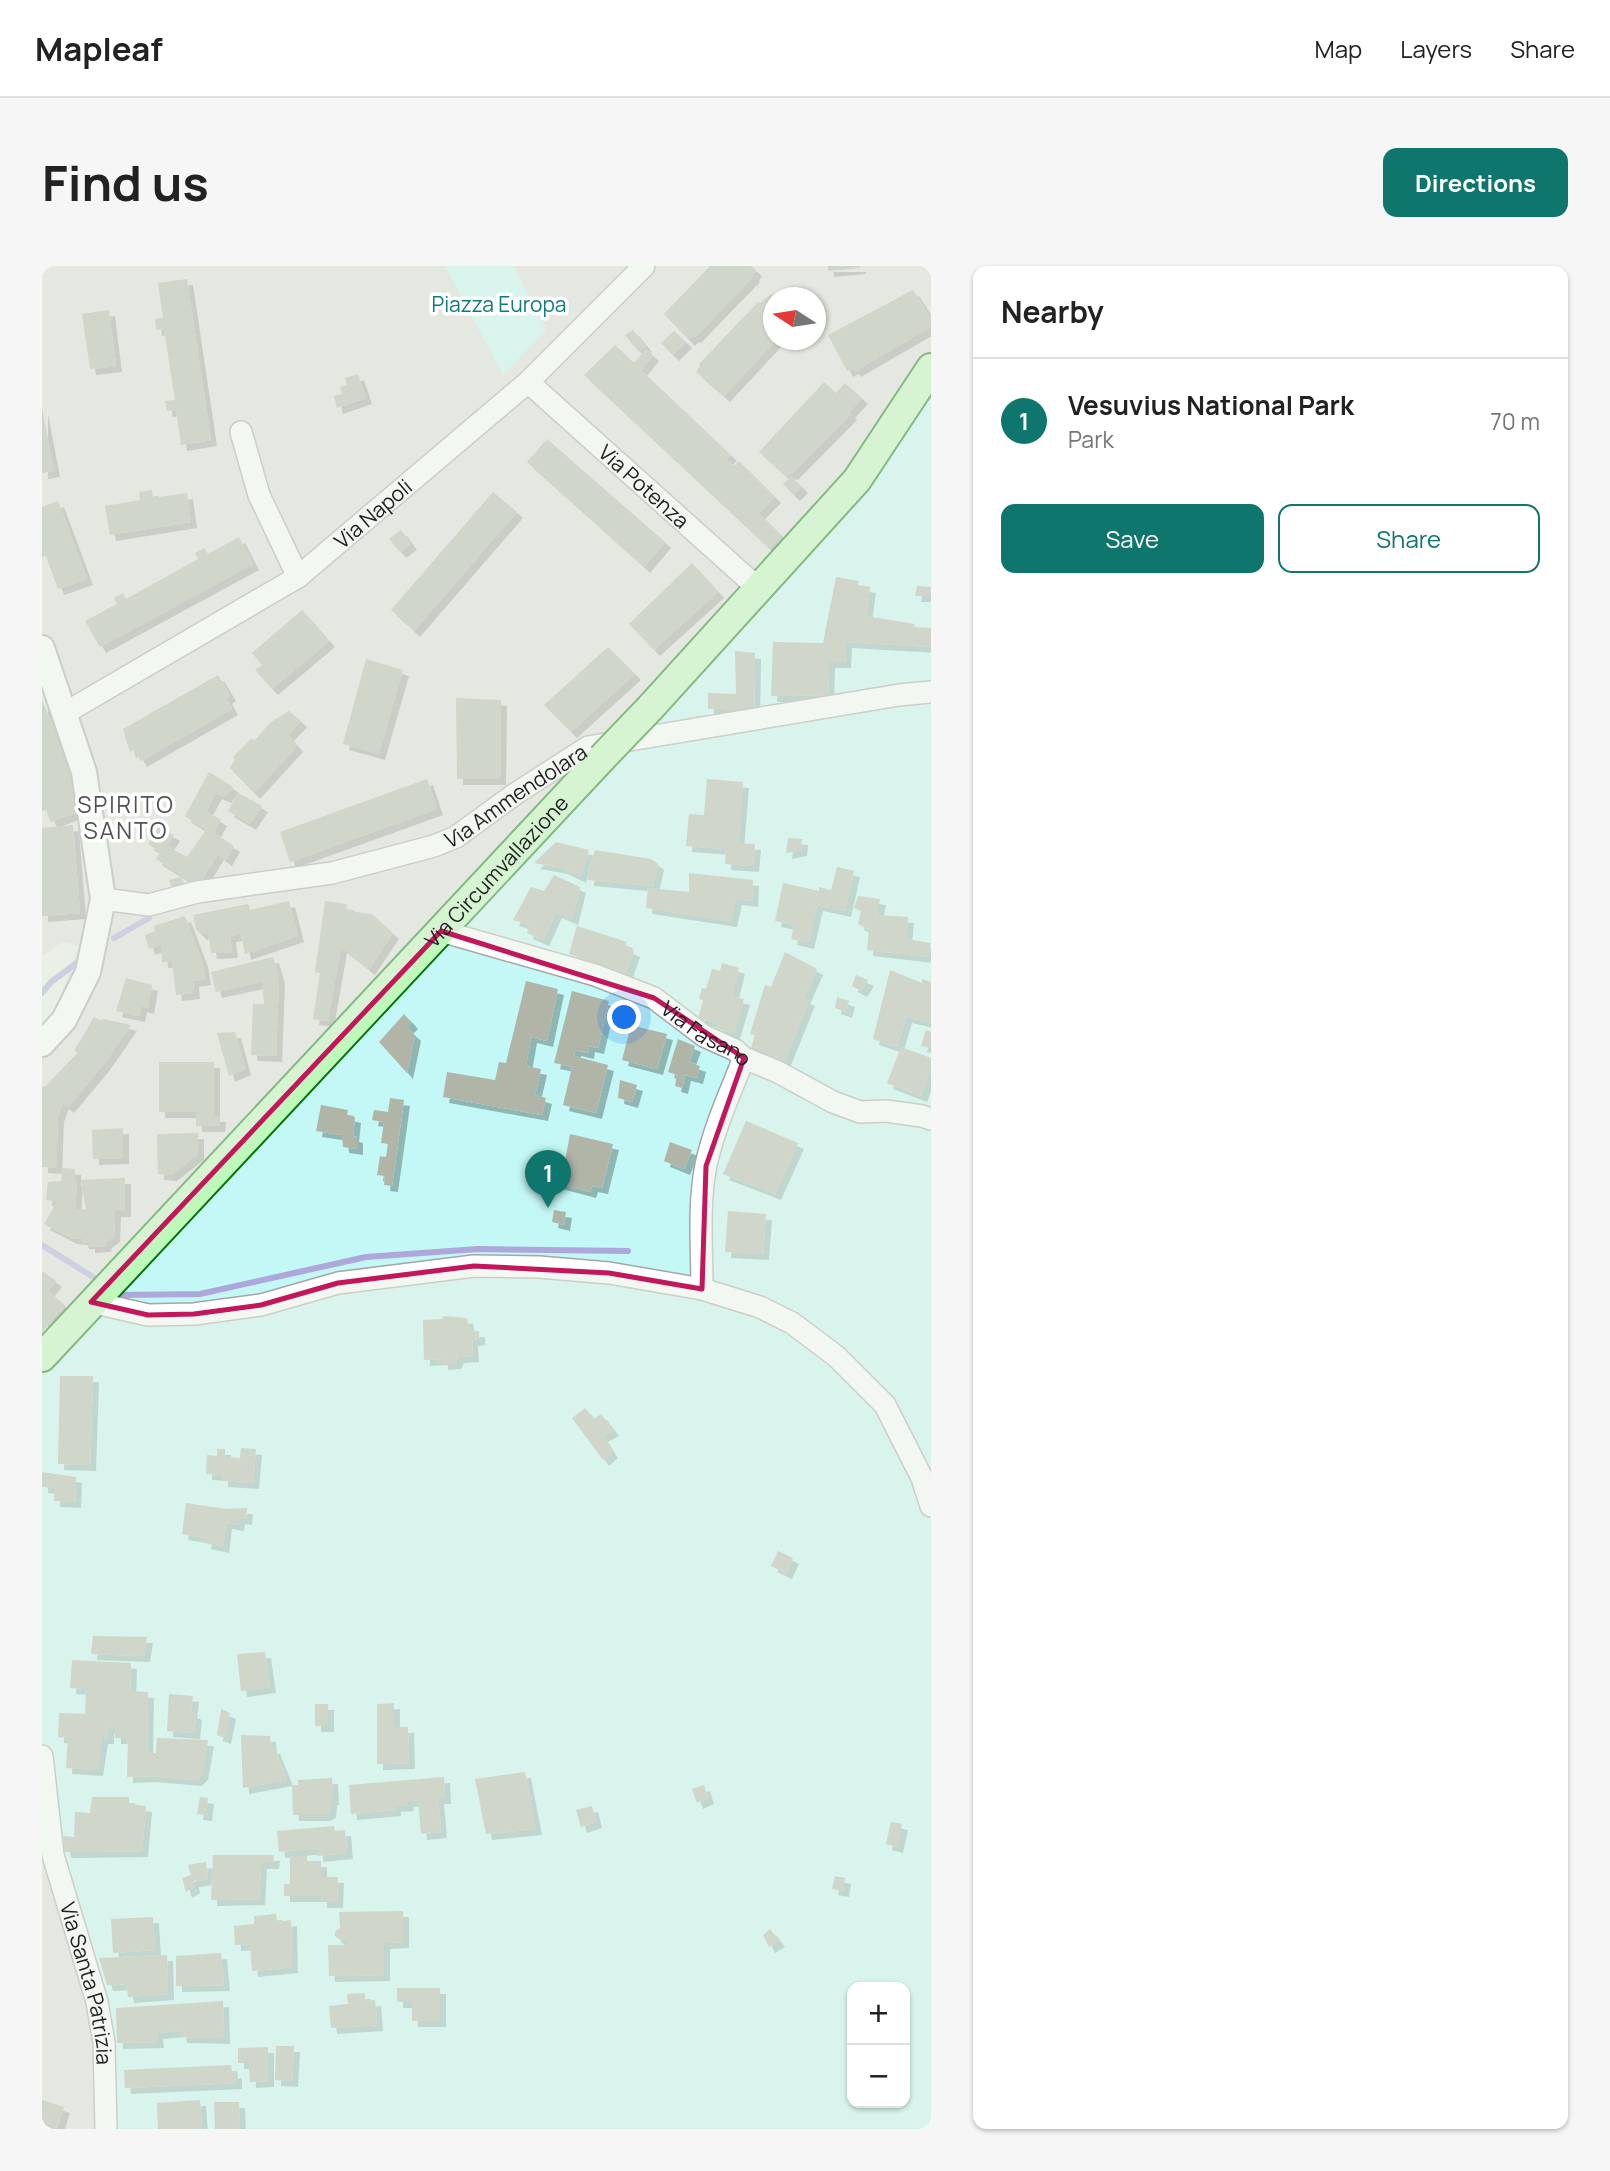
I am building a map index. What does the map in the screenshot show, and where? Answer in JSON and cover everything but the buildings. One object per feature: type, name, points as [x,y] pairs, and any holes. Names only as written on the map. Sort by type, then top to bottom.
[{"type":"main road","name":"Via Circumvallazione","points":[[42,1357],[760,590],[856,480],[931,368]]},
{"type":"street","name":"Via Napoli","points":[[65,713],[298,577],[528,382],[644,266]]},
{"type":"street","name":"Via Potenza","points":[[528,382],[760,590]]},
{"type":"street","points":[[241,432],[259,495],[298,577]]},
{"type":"street","points":[[42,648],[84,772],[103,899],[88,972],[64,1020],[42,1044]]},
{"type":"street","name":"Via Ammendolara","points":[[103,899],[149,905],[197,892],[332,873],[434,846],[456,837],[515,794],[588,747],[899,695],[931,692]]},
{"type":"street","name":"Via Fasano","points":[[441,930],[595,975],[654,998],[704,1036],[833,1102],[860,1112],[886,1111],[931,1119]]},
{"type":"street","points":[[702,1289],[702,1194],[706,1166],[714,1133],[744,1058]]},
{"type":"street","points":[[91,1302],[148,1315],[194,1314],[261,1306],[338,1283],[474,1266],[539,1267],[610,1273],[702,1289],[760,1307],[792,1323],[836,1356],[885,1405],[922,1478],[931,1506]]},
{"type":"street","name":"Via Santa Patrizia","points":[[42,1756],[53,1855],[97,2002],[104,2043],[106,2129]]},
{"type":"highlighted area","points":[[441,931],[654,998],[744,1058],[706,1166],[702,1289],[609,1273],[474,1266],[338,1283],[261,1305],[194,1314],[148,1315],[91,1302]]},
{"type":"shaded area","points":[[42,266],[931,266],[931,1132],[117,2129],[42,2129],[42,1029],[53,1017],[79,946],[62,942],[42,957]]},
{"type":"green space","name":"Piazza Europa","points":[[445,266],[514,266],[546,330],[503,375]]},
{"type":"green space","points":[[931,357],[931,2129],[100,2129],[103,2089],[78,1944],[42,1841],[42,1340],[866,458]]},
{"type":"waterway","points":[[114,938],[149,918]]},
{"type":"waterway","points":[[42,993],[51,982],[78,962]]},
{"type":"waterway","points":[[42,1245],[93,1277]]},
{"type":"waterway","points":[[118,1295],[200,1294],[366,1257],[478,1249],[628,1251]]},
{"type":"place","name":"Vesuvius National Park","points":[[548,1208]]},
{"type":"district","name":"SPIRITO SANTO","points":[[126,817]]}]
